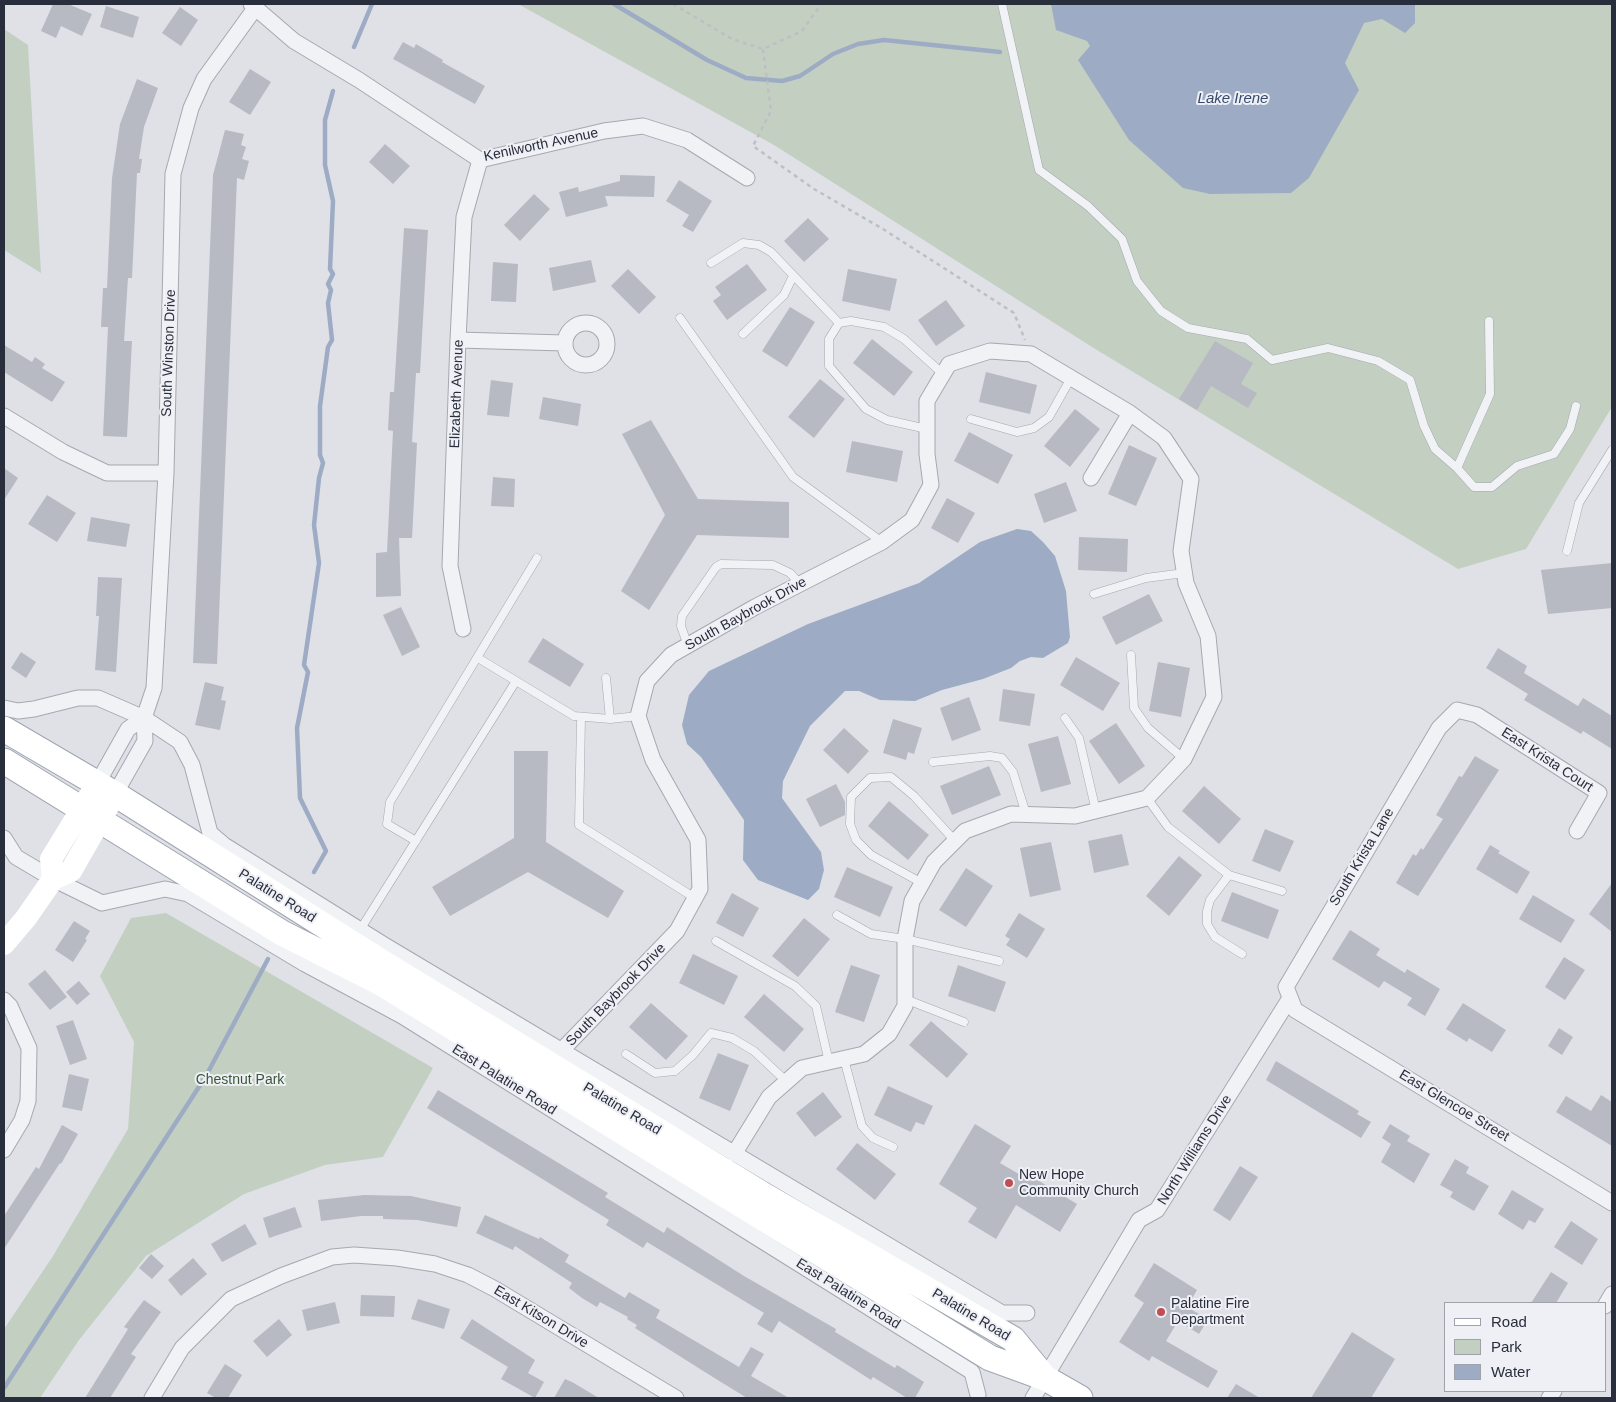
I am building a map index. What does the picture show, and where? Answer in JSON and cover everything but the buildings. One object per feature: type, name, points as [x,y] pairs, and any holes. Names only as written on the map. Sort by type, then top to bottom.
[{"type":"main road","name":"Palatine Road","points":[[4,730],[106,789],[386,964],[762,1194],[1013,1339],[1039,1388]]},
{"type":"main road","name":"Palatine Road","points":[[4,761],[282,933],[390,988],[1039,1388]]},
{"type":"main road","points":[[1039,1388],[1080,1398]]},
{"type":"street","name":"Kenilworth Avenue","points":[[253,6],[294,42],[359,80],[480,160],[604,131],[643,126],[687,140],[747,178]]},
{"type":"street","name":"South Winston Drive","points":[[106,789],[146,741],[144,718],[154,688],[166,473],[173,174],[191,108],[204,79],[253,6]]},
{"type":"street","name":"Elizabeth Avenue","points":[[463,629],[450,566],[458,340],[464,217],[480,160]]},
{"type":"street","points":[[458,340],[564,343]]},
{"type":"street","name":"South Baybrook Drive","points":[[562,1050],[677,931],[700,889],[698,840],[653,760],[638,716],[648,681],[671,655],[800,584],[882,542],[912,520],[931,485],[927,454],[927,401],[948,364],[990,351],[1031,354],[1130,413],[1164,438],[1191,479],[1180,551],[1186,583],[1208,636],[1214,697],[1184,759],[1147,798]]},
{"type":"street","points":[[1091,478],[1130,413]]},
{"type":"street","points":[[4,416],[63,452],[107,473],[166,473]]},
{"type":"street","points":[[4,708],[18,710],[34,709],[78,698],[98,698],[144,718]]},
{"type":"street","name":"East Krista Court","points":[[1457,710],[1477,715],[1599,793],[1577,831]]},
{"type":"street","name":"South Krista Lane","points":[[1293,1004],[1286,987],[1439,728],[1457,710]]},
{"type":"street","points":[[4,944],[26,918],[52,879],[51,859],[91,815],[106,789],[128,729],[144,718]]},
{"type":"street","name":"Palatine Road","points":[[144,718],[180,742],[192,765],[210,833],[224,845],[360,930],[1002,1313],[1027,1313]]},
{"type":"street","points":[[734,1154],[769,1097],[802,1068],[864,1054],[889,1034],[905,1006],[905,939],[912,901],[934,862],[965,831],[1011,814],[1075,816],[1147,798]]},
{"type":"street","name":"East Palatine Road","points":[[4,838],[16,857],[52,879],[102,903],[165,889],[188,894],[304,964],[402,1016],[972,1372],[978,1396]]},
{"type":"street","points":[[4,1000],[10,1006],[28,1048],[28,1101],[22,1120],[4,1150]]},
{"type":"street","name":"East Glencoe Street","points":[[1293,1004],[1612,1203]]},
{"type":"street","name":"North Williams Drive","points":[[1039,1388],[1139,1220],[1157,1210],[1293,1004]]},
{"type":"street","name":"East Kitson Drive","points":[[152,1398],[182,1348],[231,1299],[281,1276],[332,1257],[354,1255],[397,1258],[435,1264],[483,1282],[676,1398]]},
{"type":"lane","points":[[1002,4],[1039,170],[1088,206],[1122,239],[1137,281],[1160,311],[1188,328],[1246,339],[1272,360],[1328,348],[1378,361],[1410,380],[1424,426],[1435,449],[1457,468],[1474,487],[1492,487],[1518,466],[1554,454],[1570,429],[1576,406]]},
{"type":"lane","points":[[711,263],[744,243],[770,252],[839,323]]},
{"type":"lane","points":[[743,334],[784,295],[793,276]]},
{"type":"lane","points":[[680,318],[793,477],[882,542]]},
{"type":"lane","points":[[927,430],[887,420],[866,409],[829,366],[829,339],[839,323],[851,321],[884,327],[904,339],[943,374]]},
{"type":"lane","points":[[1457,468],[1490,394],[1489,321]]},
{"type":"lane","points":[[971,419],[1017,432],[1034,428],[1049,417],[1071,378]]},
{"type":"lane","points":[[1567,551],[1578,503],[1612,450]]},
{"type":"lane","points":[[416,841],[387,824],[390,802],[537,558]]},
{"type":"lane","points":[[688,646],[680,626],[682,616],[716,567],[721,564],[772,565],[790,572],[800,584]]},
{"type":"lane","points":[[1094,594],[1146,578],[1184,573]]},
{"type":"lane","points":[[1132,655],[1134,708],[1148,728],[1184,759]]},
{"type":"lane","points":[[478,658],[574,716],[610,719],[638,716]]},
{"type":"lane","points":[[606,678],[610,719]]},
{"type":"lane","points":[[360,930],[516,681]]},
{"type":"lane","points":[[581,717],[580,825],[695,898]]},
{"type":"lane","points":[[1065,718],[1079,738],[1096,811]]},
{"type":"lane","points":[[933,762],[990,756],[1002,758],[1013,772],[1026,814]]},
{"type":"lane","points":[[922,883],[871,855],[856,840],[850,824],[851,797],[870,778],[891,777],[914,796],[955,841]]},
{"type":"lane","points":[[1147,798],[1168,827],[1229,875],[1282,891]]},
{"type":"lane","points":[[1229,875],[1210,900],[1206,911],[1207,924],[1215,937],[1242,954]]},
{"type":"lane","points":[[837,915],[871,934],[905,939],[999,961]]},
{"type":"lane","points":[[716,941],[795,986],[816,1006],[828,1062]]},
{"type":"lane","points":[[906,999],[964,1022]]},
{"type":"lane","points":[[626,1054],[655,1073],[675,1071],[693,1055],[711,1034],[732,1038],[754,1050],[787,1082]]},
{"type":"lane","points":[[844,1059],[862,1126],[873,1138],[894,1147]]},
{"type":"path","points":[[673,4],[732,39],[763,49],[802,31],[821,4]]},
{"type":"path","points":[[763,49],[771,111],[754,146],[814,189],[883,229],[1014,313],[1031,354]]},
{"type":"green space","points":[[518,4],[1612,4],[1612,407],[1526,549],[1458,569],[1092,347],[774,145]]},
{"type":"green space","points":[[4,29],[28,45],[41,273],[4,250]]},
{"type":"green space","name":"Chestnut Park","points":[[166,913],[433,1068],[383,1157],[325,1165],[244,1194],[146,1256],[79,1340],[40,1398],[4,1398],[4,1329],[53,1256],[128,1129],[134,1042],[100,976],[131,918]]},
{"type":"water","name":"Lake Irene","points":[[1051,4],[1415,4],[1415,23],[1405,33],[1382,19],[1364,23],[1345,63],[1359,90],[1309,178],[1291,193],[1210,194],[1183,188],[1129,140],[1078,60],[1090,46],[1087,41],[1056,30]]},
{"type":"water","points":[[1017,529],[1031,531],[1055,556],[1066,591],[1070,637],[1068,643],[1043,658],[1031,657],[1020,661],[1011,668],[983,679],[942,690],[915,701],[880,700],[859,691],[845,691],[810,726],[783,781],[782,798],[821,852],[824,870],[819,889],[808,900],[758,880],[743,860],[744,820],[701,757],[687,744],[682,725],[689,695],[709,671],[808,624],[919,583],[980,542]]},
{"type":"waterway","points":[[354,47],[372,4]]},
{"type":"waterway","points":[[614,4],[707,60],[746,78],[782,81],[800,76],[833,54],[858,44],[884,40],[1000,52]]},
{"type":"waterway","points":[[314,872],[326,851],[300,798],[297,728],[308,672],[304,665],[319,563],[314,525],[319,478],[323,463],[320,455],[320,406],[328,347],[332,340],[328,303],[331,290],[328,284],[333,274],[330,269],[333,201],[325,165],[325,120],[333,91]]},
{"type":"waterway","points":[[4,1388],[206,1076],[268,959]]},
{"type":"place","name":"New Hope Community Church","points":[[1009,1183]]},
{"type":"place","name":"Palatine Fire Department","points":[[1161,1312]]}]
